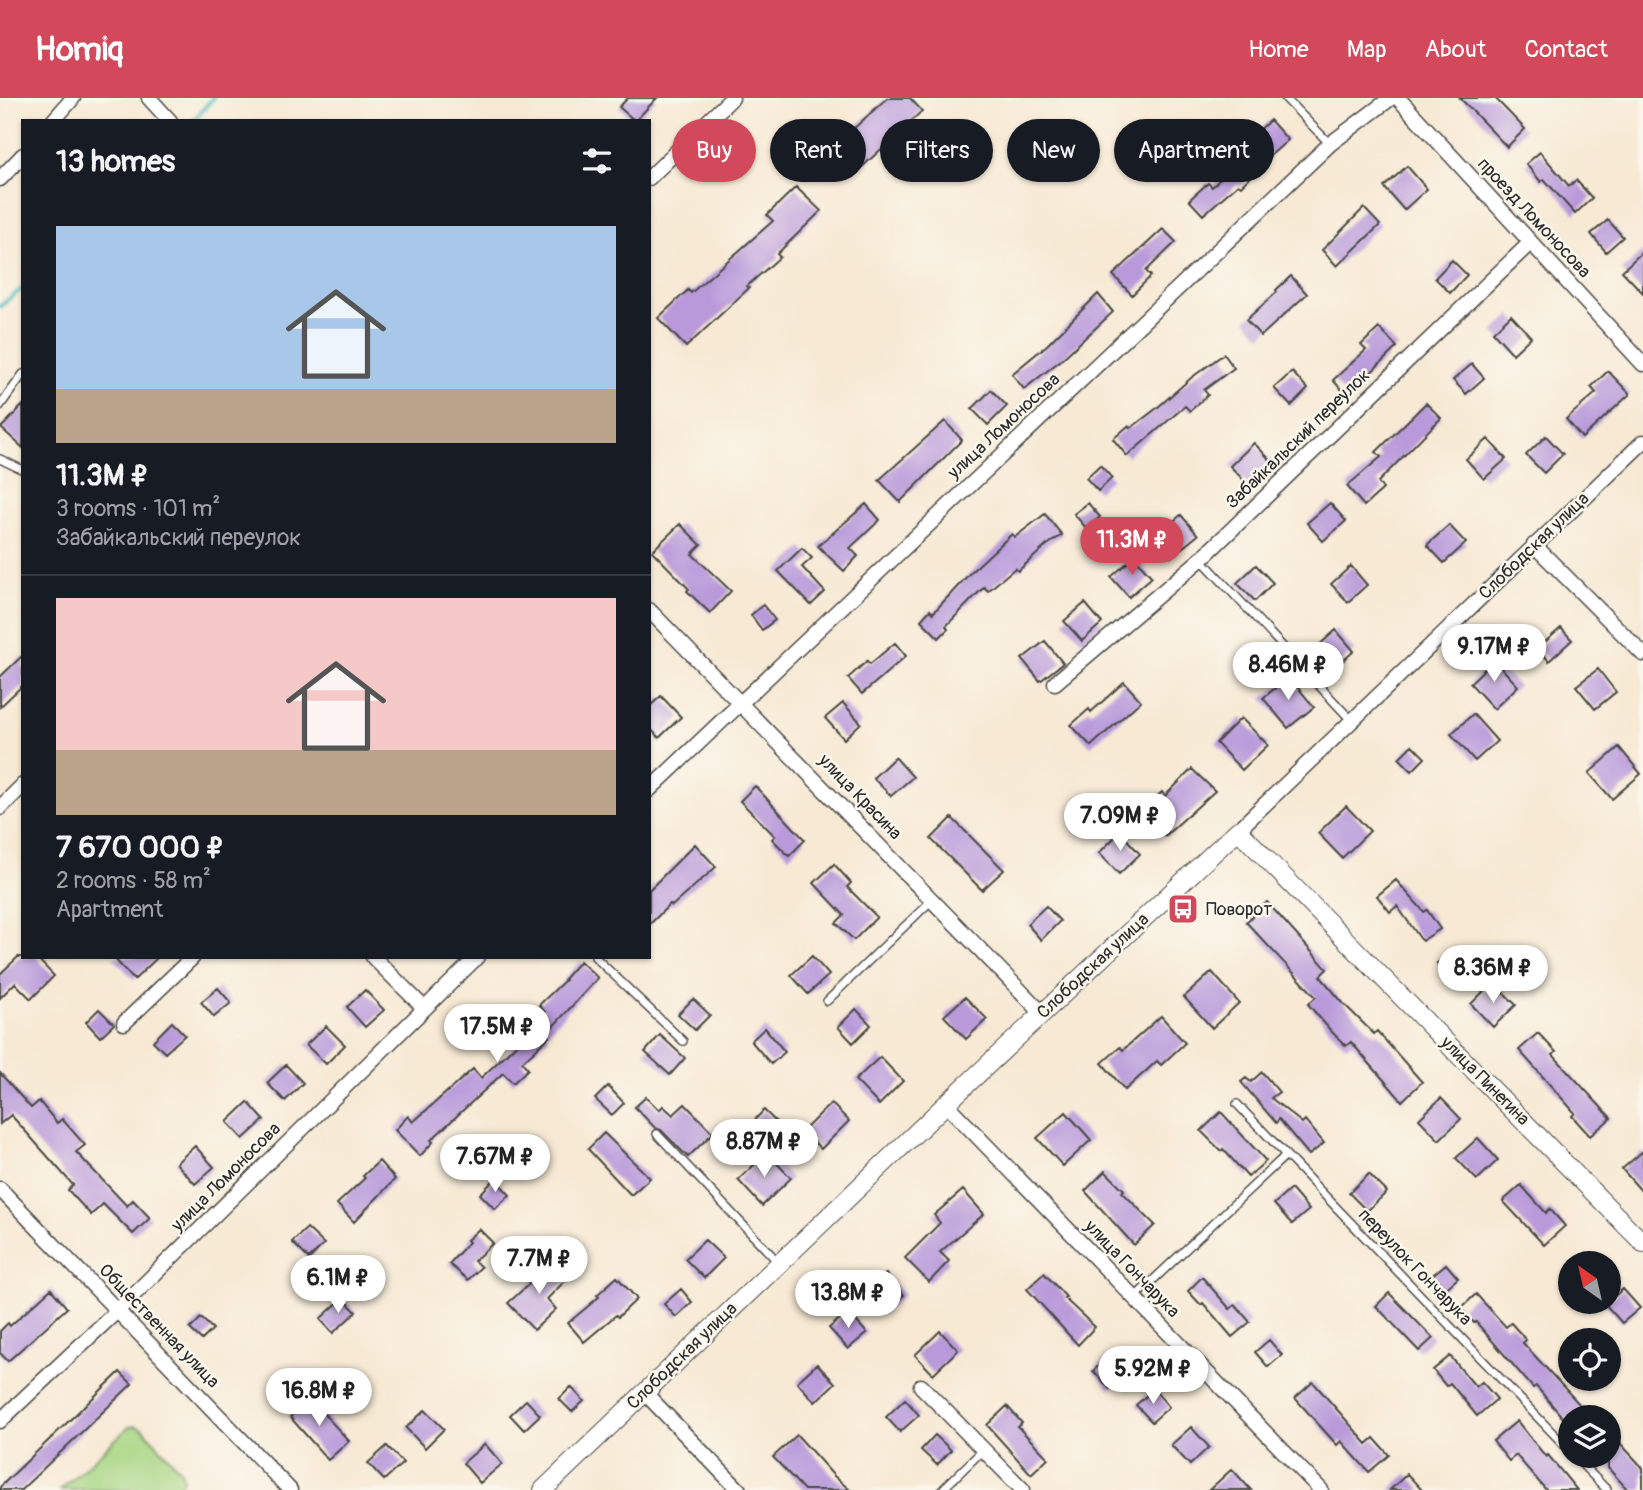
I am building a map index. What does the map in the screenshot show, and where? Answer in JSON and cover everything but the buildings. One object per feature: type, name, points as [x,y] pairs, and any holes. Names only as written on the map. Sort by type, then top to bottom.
[{"type":"street","points":[[55,119],[73,98]]},
{"type":"street","points":[[149,98],[168,119]]},
{"type":"street","points":[[651,176],[732,98]]},
{"type":"street","name":"улица Ломоносова","points":[[651,788],[1330,144],[1391,98]]},
{"type":"street","name":"проезд Ломоносова","points":[[1398,98],[1643,364]]},
{"type":"street","points":[[0,179],[21,157]]},
{"type":"street","name":"Забайкальский переулок","points":[[1055,683],[1201,559],[1530,243]]},
{"type":"street","name":"Слободская улица","points":[[543,1490],[1643,442]]},
{"type":"street","points":[[1534,545],[1643,654]]},
{"type":"street","name":"улица Красина","points":[[651,612],[1042,1013]]},
{"type":"street","points":[[0,807],[21,787]]},
{"type":"street","name":"улица Пинегина","points":[[1238,830],[1643,1243]]},
{"type":"street","points":[[124,1023],[191,959]]},
{"type":"street","points":[[375,959],[424,1009]]},
{"type":"street","name":"улица Ломоносова","points":[[0,1420],[117,1311],[475,959]]},
{"type":"street","name":"улица Гончарука","points":[[946,1104],[1321,1490]]},
{"type":"street","name":"Общественная улица","points":[[0,1189],[290,1490]]},
{"type":"street","points":[[920,1386],[1023,1490]]},
{"type":"street","points":[[644,1392],[739,1490]]},
{"type":"lane","points":[[1285,98],[1330,144]]},
{"type":"lane","points":[[0,407],[21,377]]},
{"type":"lane","points":[[0,459],[21,469]]},
{"type":"lane","points":[[1201,559],[1352,722]]},
{"type":"lane","points":[[827,1000],[932,900]]},
{"type":"lane","points":[[597,959],[683,1041]]},
{"type":"lane","name":"переулок Гончарука","points":[[1237,1104],[1558,1438]]},
{"type":"lane","points":[[657,1134],[779,1264]]},
{"type":"lane","points":[[1134,1298],[1286,1155]]},
{"type":"lane","points":[[942,1490],[983,1450]]},
{"type":"lane","points":[[1586,1468],[1607,1490]]},
{"type":"green space","points":[[129,1427],[143,1429],[182,1472],[183,1480],[177,1490],[60,1490]]},
{"type":"waterway","points":[[195,119],[213,98]]},
{"type":"waterway","points":[[0,306],[21,290]]},
{"type":"place","name":"Поворот","points":[[1183,909]]}]
